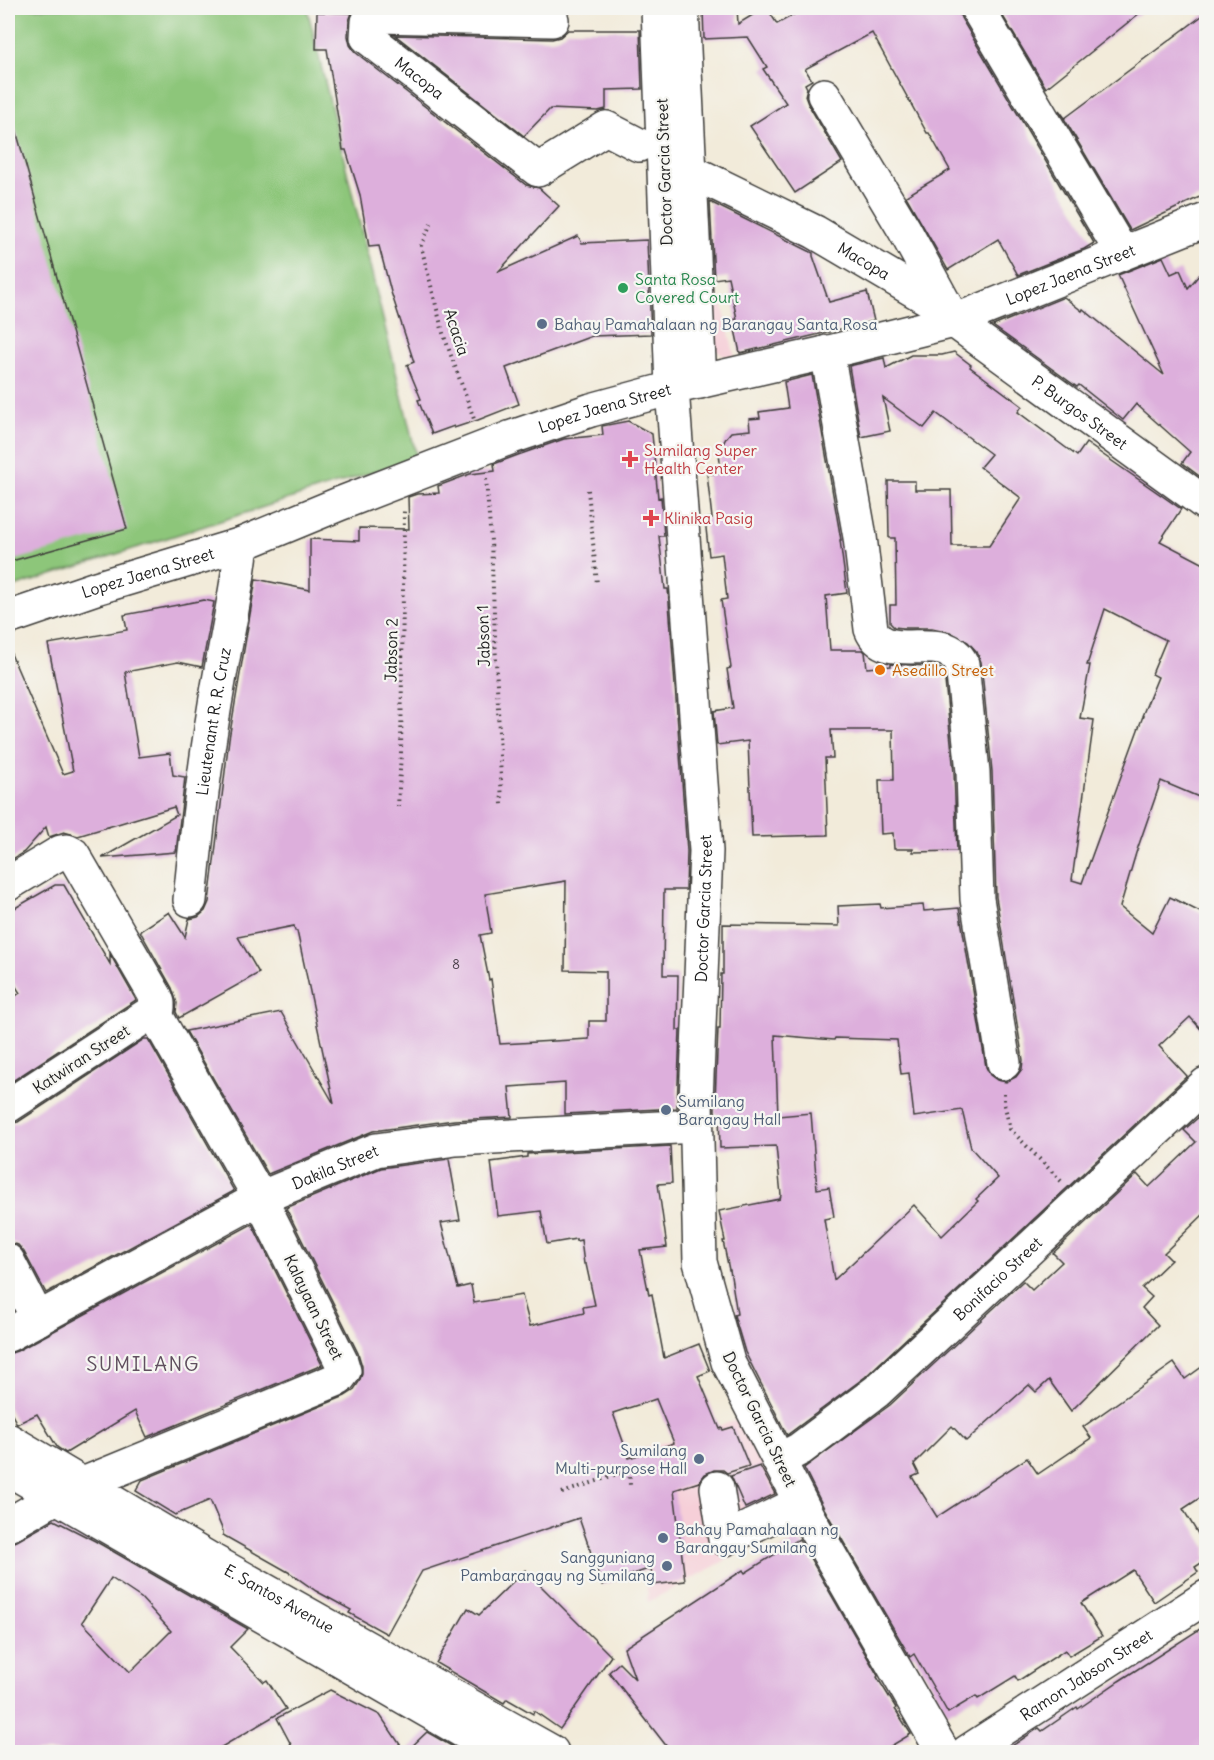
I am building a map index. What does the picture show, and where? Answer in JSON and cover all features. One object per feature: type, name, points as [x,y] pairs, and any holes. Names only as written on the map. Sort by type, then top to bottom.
[{"type":"street","name":"Doctor Garcia Street","points":[[658,8],[686,385],[676,450],[706,851],[696,1126],[700,1262],[728,1362],[800,1503],[944,1752]]},
{"type":"street","points":[[682,8],[686,385]]},
{"type":"street","points":[[977,8],[1122,253]]},
{"type":"street","name":"Macopa","points":[[552,20],[379,16],[368,22],[367,37],[538,170],[606,128],[639,145]]},
{"type":"street","points":[[824,95],[952,316]]},
{"type":"street","name":"Macopa","points":[[685,167],[815,232],[952,316]]},
{"type":"street","name":"Lopez Jaena Street","points":[[8,618],[96,588],[242,544],[339,504],[484,463],[591,410],[827,352],[952,316],[1206,220]]},
{"type":"street","name":"P. Burgos Street","points":[[952,316],[1206,504]]},
{"type":"street","points":[[827,352],[860,537],[874,638],[890,646],[935,647],[952,651],[962,664],[973,772],[976,898],[1004,1063]]},
{"type":"street","points":[[676,450],[696,408],[710,393],[739,372]]},
{"type":"street","name":"Lieutenant R. R. Cruz","points":[[190,900],[197,826],[242,544]]},
{"type":"street","name":"Kalayaan Street","points":[[8,884],[61,852],[67,851],[73,854],[156,997],[158,1008],[154,1012],[260,1198],[344,1371],[338,1379],[69,1491],[8,1525]]},
{"type":"street","name":"Katwiran Street","points":[[8,1106],[154,1012]]},
{"type":"street","name":"Bonifacio Street","points":[[779,1460],[800,1449],[877,1391],[1206,1084]]},
{"type":"street","name":"Dakila Street","points":[[8,1335],[260,1198],[376,1150],[456,1139],[696,1126]]},
{"type":"street","points":[[8,1261],[38,1319]]},
{"type":"street","name":"E. Santos Avenue","points":[[8,1440],[69,1491],[499,1752]]},
{"type":"street","name":"E. Santos Avenue","points":[[8,1469],[69,1491],[210,1560],[552,1752]]},
{"type":"street","points":[[717,1488],[725,1539],[800,1503]]},
{"type":"street","name":"Ramon Jabson Street","points":[[967,1752],[1206,1597]]},
{"type":"path","name":"Acacia","points":[[431,223],[421,246],[443,333],[484,463]]},
{"type":"path","name":"Jabson 1","points":[[484,463],[491,541],[502,805]]},
{"type":"path","points":[[588,490],[597,584]]},
{"type":"path","name":"Jabson 2","points":[[398,807],[404,503]]},
{"type":"path","points":[[1004,1063],[1004,1102],[1010,1129],[1080,1201]]},
{"type":"path","points":[[562,1493],[629,1470],[630,1485]]},
{"type":"shaded area","points":[[722,303],[735,358],[722,355],[706,341],[703,307]]},
{"type":"shaded area","points":[[742,1419],[795,1523],[648,1602],[638,1450]]},
{"type":"green space","points":[[8,8],[307,8],[417,458],[8,589]]},
{"type":"building","points":[[737,8],[738,24],[767,8],[777,24],[806,8],[958,8],[961,18],[1094,243],[1018,275],[998,239],[948,270],[906,196],[950,170],[872,33],[805,69],[812,80],[805,84],[808,104],[842,162],[795,193],[750,126],[786,103],[763,69],[767,67],[748,37],[704,39],[703,10]]},
{"type":"building","points":[[998,8],[1146,8],[1046,88]]},
{"type":"building","points":[[317,12],[352,13],[348,36],[355,52],[526,185],[539,188],[559,206],[498,272],[578,236],[582,243],[647,240],[651,334],[592,336],[506,368],[519,404],[432,434],[407,365],[414,362],[379,246],[369,247],[360,195],[346,150],[343,150],[327,49],[316,49]]},
{"type":"building","points":[[1206,13],[1206,194],[1130,230],[1059,110],[1065,118]]},
{"type":"building","points":[[568,30],[640,30],[642,89],[606,90],[606,109],[598,111],[550,109],[524,136],[395,35],[552,39],[560,37]]},
{"type":"building","points":[[14,123],[127,529],[8,562],[8,124]]},
{"type":"building","points":[[710,202],[813,253],[829,302],[867,292],[874,321],[740,353],[733,320],[737,319],[728,277],[714,279]]},
{"type":"building","points":[[1163,257],[1171,274],[1180,270],[1188,288],[1206,267],[1206,481],[1182,463],[1190,452],[1136,404],[1123,420],[1079,385],[1077,387],[993,326],[1064,297],[1082,311],[1083,309],[1164,375],[1118,275]]},
{"type":"building","points":[[954,352],[1022,406],[1018,412],[1077,456],[1086,443],[1181,509],[1160,541],[1206,565],[1206,800],[1161,781],[1120,907],[1152,933],[1170,897],[1206,915],[1206,1035],[1190,1017],[1159,1046],[1187,1076],[865,1377],[787,1435],[745,1352],[734,1315],[737,1314],[719,1211],[780,1199],[781,1195],[776,1146],[720,1148],[719,1114],[715,1114],[715,1101],[721,974],[723,974],[723,924],[839,926],[838,906],[880,904],[881,908],[923,905],[924,911],[959,908],[986,1067],[990,1075],[1006,1082],[1016,1077],[1022,1069],[1023,1060],[996,897],[992,771],[981,662],[977,652],[968,642],[950,632],[932,628],[894,627],[890,623],[890,605],[896,605],[895,538],[889,538],[888,481],[915,481],[915,490],[951,490],[952,546],[989,546],[1021,498],[980,467],[991,454],[936,413],[924,428],[883,398],[890,431],[861,437],[849,366],[884,358],[886,368],[911,355],[942,355]],"holes":[[[1105,609],[1166,640],[1152,674],[1158,677],[1082,883],[1072,880],[1094,720],[1080,718],[1090,665],[1087,665]],[[775,1035],[834,1040],[835,1038],[897,1040],[901,1074],[909,1073],[914,1117],[962,1110],[971,1148],[998,1178],[942,1236],[914,1205],[834,1280],[824,1219],[834,1217],[829,1187],[817,1189],[811,1113],[778,1116]]]},
{"type":"building","points":[[812,375],[841,540],[847,593],[826,596],[830,650],[863,650],[867,668],[891,666],[891,664],[937,667],[944,671],[954,773],[957,851],[913,852],[913,849],[894,849],[893,833],[881,834],[879,780],[894,780],[893,730],[831,730],[833,758],[825,758],[828,835],[752,837],[748,741],[717,745],[714,711],[733,708],[727,669],[731,668],[721,600],[727,599],[722,554],[709,556],[705,519],[712,518],[707,474],[721,473],[719,452],[731,432],[750,430],[749,419],[760,418],[759,412],[788,408],[784,382]]},
{"type":"building","points":[[628,421],[652,434],[658,498],[661,497],[664,536],[659,536],[665,589],[668,589],[687,851],[686,890],[664,890],[663,975],[678,975],[677,1030],[680,1030],[677,1108],[565,1114],[565,1083],[509,1087],[512,1117],[454,1120],[373,1131],[268,1174],[186,1031],[281,1012],[334,1104],[297,931],[294,926],[238,937],[259,973],[179,1018],[172,988],[140,931],[169,912],[185,937],[189,919],[198,917],[205,911],[209,902],[229,739],[256,579],[310,590],[310,539],[359,541],[359,528],[409,529],[408,497],[417,494],[439,493],[438,486],[470,474],[495,471],[494,464],[564,439],[603,435],[602,426]],"holes":[[[566,881],[565,970],[606,971],[606,1021],[589,1021],[589,1039],[500,1044],[491,979],[489,980],[480,935],[491,933],[485,894]]]},
{"type":"building","points":[[204,600],[214,602],[202,667],[178,662],[125,672],[139,757],[170,753],[173,775],[185,777],[176,852],[102,858],[177,815],[174,807],[78,836],[64,832],[49,837],[46,827],[24,852],[8,862],[8,647],[63,774],[73,771],[48,644],[127,630],[124,615]]},
{"type":"building","points":[[55,885],[64,885],[110,964],[110,954],[136,1000],[8,1084],[8,1001],[20,993],[8,974],[8,912]]},
{"type":"building","points":[[144,1039],[148,1039],[234,1191],[46,1293],[24,1252],[18,1245],[8,1242],[8,1124],[18,1122]]},
{"type":"building","points":[[1201,1115],[1206,1121],[1206,1212],[1164,1253],[1171,1260],[1142,1288],[1152,1297],[1142,1308],[1158,1325],[1071,1411],[1049,1380],[1036,1392],[1029,1385],[966,1441],[952,1426],[914,1464],[919,1474],[912,1477],[937,1517],[1027,1458],[1038,1474],[1091,1438],[1083,1427],[1174,1363],[1185,1379],[1206,1364],[1206,1494],[1183,1509],[1206,1547],[1206,1560],[1195,1567],[1198,1572],[1154,1602],[1133,1570],[1081,1603],[1102,1636],[1069,1656],[1065,1650],[1018,1681],[1015,1676],[978,1699],[976,1696],[948,1713],[914,1654],[910,1657],[825,1510],[804,1468],[890,1405],[1023,1281],[1032,1290],[1062,1262],[1053,1253],[1137,1174],[1149,1187],[1196,1142],[1184,1130]]},
{"type":"building","points":[[670,1146],[672,1183],[658,1184],[667,1247],[640,1250],[649,1295],[652,1294],[664,1358],[699,1344],[710,1371],[698,1376],[720,1429],[733,1427],[749,1466],[727,1473],[723,1470],[714,1470],[705,1474],[699,1482],[674,1490],[685,1581],[653,1585],[651,1568],[602,1585],[579,1518],[422,1571],[387,1634],[349,1613],[351,1610],[316,1591],[290,1573],[223,1535],[210,1500],[175,1515],[136,1491],[142,1480],[353,1391],[362,1374],[358,1353],[286,1208],[381,1168],[449,1159],[460,1220],[441,1223],[458,1288],[471,1285],[474,1303],[522,1295],[530,1326],[584,1313],[583,1307],[595,1305],[586,1264],[584,1264],[581,1240],[547,1244],[541,1211],[498,1216],[491,1162],[527,1157],[527,1154]],"holes":[[[656,1399],[674,1443],[629,1458],[613,1413]]]},
{"type":"building","points":[[252,1224],[322,1365],[147,1437],[135,1411],[66,1453],[57,1447],[37,1414],[17,1424],[8,1407],[8,1354]]},
{"type":"building","points":[[760,1466],[775,1494],[745,1508],[731,1476]]},
{"type":"building","points":[[54,1520],[248,1629],[230,1647],[264,1682],[267,1680],[286,1709],[213,1752],[8,1752],[8,1544]],"holes":[[[111,1578],[141,1598],[171,1631],[130,1672],[82,1622]]]},
{"type":"building","points":[[799,1539],[911,1734],[881,1752],[671,1752],[609,1672],[619,1663],[635,1679],[624,1648],[743,1570],[745,1573]]},
{"type":"building","points":[[525,1570],[611,1656],[560,1729],[534,1711],[533,1714],[507,1699],[504,1703],[436,1663],[468,1608],[479,1615]]},
{"type":"building","points":[[1206,1625],[1206,1752],[1003,1752],[1039,1728],[1042,1731],[1077,1707],[1078,1709]]},
{"type":"building","points":[[330,1690],[380,1715],[405,1752],[295,1752],[277,1718]]},
{"type":"building","points":[[427,1732],[462,1752],[406,1752]]},
{"type":"place","name":"Santa Rosa Covered Court","points":[[623,288]]},
{"type":"place","name":"Bahay Pamahalaan ng Barangay Santa Rosa","points":[[542,324]]},
{"type":"place","name":"Sumilang Super Health Center","points":[[630,459]]},
{"type":"place","name":"Klinika Pasig","points":[[651,518]]},
{"type":"place","name":"Asedillo Street","points":[[880,670]]},
{"type":"place","name":"Sumilang Barangay Hall","points":[[666,1110]]},
{"type":"place","name":"Sumilang Multi-purpose Hall","points":[[699,1459]]},
{"type":"place","name":"Bahay Pamahalaan ng Barangay Sumilang","points":[[663,1538]]},
{"type":"place","name":"Sangguniang Pambarangay ng Sumilang","points":[[667,1566]]},
{"type":"district","name":"SUMILANG","points":[[143,1364]]}]
